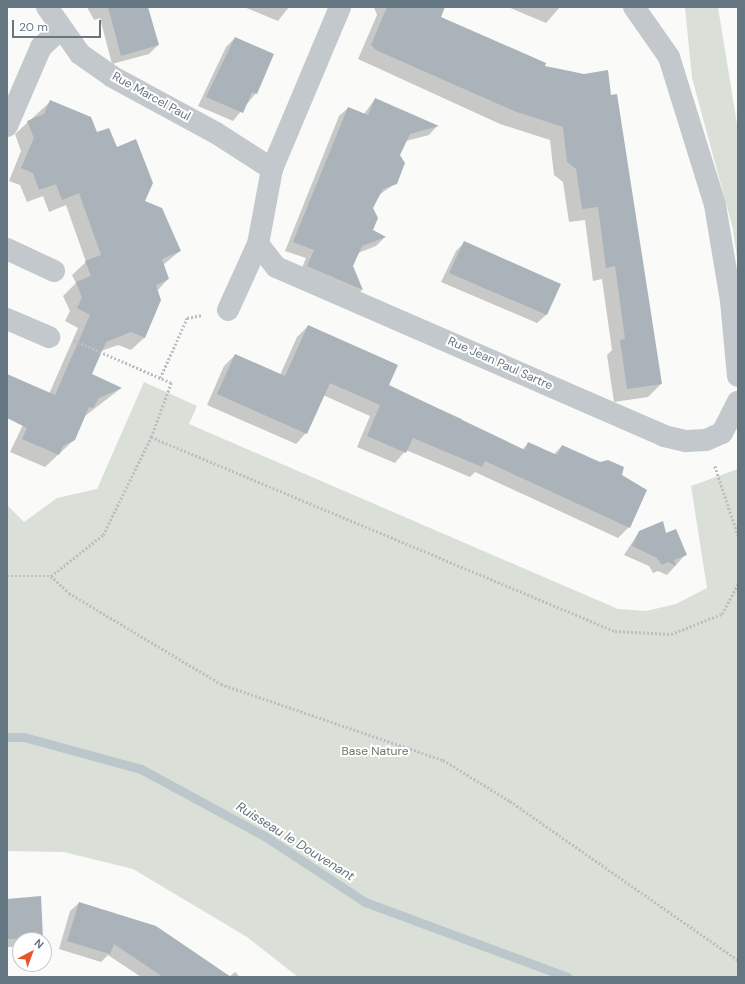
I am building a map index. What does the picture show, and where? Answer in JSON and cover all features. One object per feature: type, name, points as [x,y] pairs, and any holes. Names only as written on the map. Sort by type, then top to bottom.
[{"type":"street","name":"Rue Marcel Paul","points":[[47,7],[60,29],[80,54],[111,76],[216,133],[272,169]]},
{"type":"street","points":[[228,310],[258,244],[272,169],[340,7]]},
{"type":"street","points":[[634,7],[669,57],[715,205],[731,301],[738,376]]},
{"type":"street","points":[[7,126],[41,47],[60,29]]},
{"type":"street","name":"Rue Jean Paul Sartre","points":[[258,244],[276,267],[664,436],[686,441],[706,440],[722,433],[738,402]]},
{"type":"street","points":[[7,249],[54,271]]},
{"type":"street","points":[[7,319],[49,337]]},
{"type":"path","points":[[160,378],[187,318],[228,310]]},
{"type":"path","points":[[7,576],[51,576],[103,535],[151,437],[171,383],[67,338],[49,337]]},
{"type":"path","points":[[151,437],[614,631],[671,634],[722,614],[738,584]]},
{"type":"path","points":[[706,440],[738,535]]},
{"type":"path","points":[[51,576],[69,593],[221,684],[401,742],[443,760],[510,801],[738,960]]},
{"type":"green space","points":[[685,7],[718,7],[738,130],[738,266],[733,229],[692,78]]},
{"type":"green space","name":"Base Nature","points":[[144,382],[197,406],[189,424],[618,609],[646,611],[676,604],[707,588],[691,486],[738,469],[738,977],[298,977],[247,937],[133,869],[64,852],[7,851],[7,505],[24,522],[57,498],[97,489]]},
{"type":"building","points":[[108,7],[148,7],[159,45],[121,56]]},
{"type":"building","points":[[387,7],[445,7],[441,17],[546,63],[545,66],[584,74],[608,70],[611,95],[617,94],[662,384],[627,389],[620,340],[625,339],[615,266],[606,268],[598,207],[582,209],[576,169],[567,162],[563,127],[514,111],[376,50],[371,45]]},
{"type":"building","points":[[235,37],[274,54],[257,94],[252,92],[243,113],[206,97]]},
{"type":"building","points":[[375,98],[439,126],[410,134],[400,155],[405,163],[397,184],[383,189],[373,208],[378,218],[373,230],[386,237],[362,246],[353,266],[363,290],[307,266],[314,250],[293,242],[348,107],[368,115]]},
{"type":"building","points":[[50,100],[91,117],[97,132],[109,128],[117,147],[136,139],[153,183],[145,201],[162,208],[181,251],[162,259],[169,279],[156,285],[161,300],[145,338],[131,332],[106,342],[92,374],[122,388],[99,398],[93,408],[89,407],[75,440],[63,446],[59,455],[22,439],[27,428],[7,418],[7,374],[55,395],[90,315],[77,308],[82,298],[76,282],[91,276],[85,261],[101,255],[79,193],[62,200],[56,184],[39,190],[33,173],[21,168],[34,138],[27,121],[44,114]]},
{"type":"building","points":[[464,241],[561,284],[547,315],[449,273]]},
{"type":"building","points":[[308,325],[398,365],[389,385],[525,450],[528,442],[557,455],[562,445],[600,462],[608,460],[624,467],[622,475],[647,490],[630,528],[485,461],[482,467],[413,438],[406,453],[367,436],[380,405],[330,383],[307,434],[217,394],[235,354],[285,376]]},
{"type":"building","points":[[663,521],[666,533],[676,529],[687,555],[674,560],[676,566],[668,562],[662,565],[657,558],[632,546],[639,531]]},
{"type":"building","points":[[41,896],[43,932],[12,932],[12,939],[7,939],[7,899]]},
{"type":"building","points":[[79,902],[156,926],[231,977],[163,977],[114,944],[110,954],[67,941]]},
{"type":"waterway","name":"Ruisseau le Douvenant","points":[[7,737],[24,737],[141,769],[266,837],[365,902],[568,977]]}]
